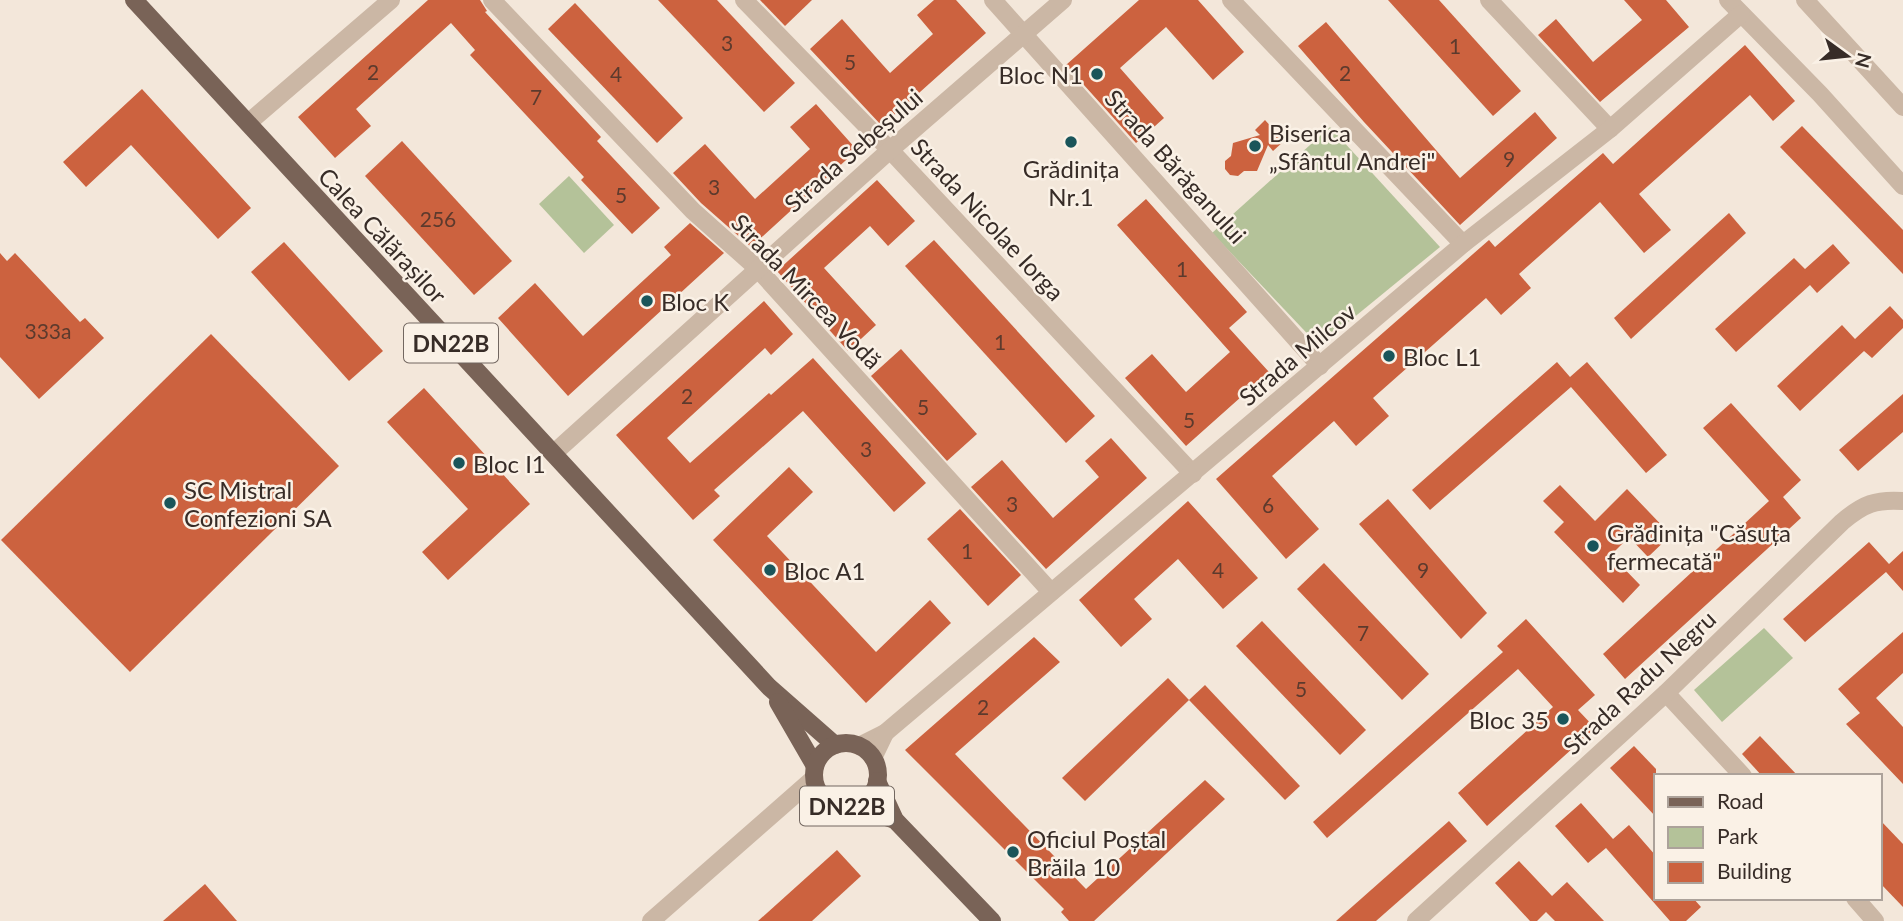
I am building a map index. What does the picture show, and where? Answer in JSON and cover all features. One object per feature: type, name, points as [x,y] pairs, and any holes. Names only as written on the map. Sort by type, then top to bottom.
[{"type":"main road","name":"Calea Călărașilor","points":[[134,0],[769,687],[835,745]]},
{"type":"main road","name":"Calea Călărașilor","points":[[769,687],[815,772]]},
{"type":"main road","points":[[835,745],[845,743],[859,746]]},
{"type":"main road","name":"DN22B","points":[[835,745],[826,750],[815,772],[816,787],[827,801],[895,820]]},
{"type":"main road","name":"DN22B","points":[[859,746],[876,761],[877,781],[895,820],[992,921]]},
{"type":"main road","name":"DN22B","points":[[852,806],[869,797],[877,781]]},
{"type":"street","points":[[248,123],[391,0]]},
{"type":"street","name":"Strada Mircea Vodă","points":[[492,0],[694,211],[757,268],[1051,592]]},
{"type":"street","name":"Strada Nicolae Iorga","points":[[744,0],[890,150],[1193,474]]},
{"type":"street","name":"Strada Bărăganului","points":[[993,0],[1320,366]]},
{"type":"street","name":"Strada Sebeșului","points":[[554,453],[757,268],[1063,0]]},
{"type":"street","points":[[1231,0],[1463,244]]},
{"type":"street","points":[[1489,0],[1610,129]]},
{"type":"street","points":[[1728,0],[1820,94],[1903,186]]},
{"type":"street","points":[[1805,0],[1903,107]]},
{"type":"street","name":"Strada Milcov","points":[[859,746],[885,733],[1463,244],[1610,129],[1741,14]]},
{"type":"street","name":"Strada Radu Negru","points":[[1416,921],[1666,693],[1850,514],[1859,508],[1884,500],[1903,501]]},
{"type":"street","points":[[1666,693],[1741,774]]},
{"type":"street","name":"Strada Milcov","points":[[873,758],[885,733]]},
{"type":"street","points":[[651,921],[815,772]]},
{"type":"street","points":[[1857,900],[1875,921]]},
{"type":"green space","points":[[1330,127],[1440,247],[1319,346],[1212,233]]},
{"type":"green space","points":[[569,176],[614,225],[584,253],[539,204]]},
{"type":"green space","points":[[1764,628],[1793,658],[1722,722],[1694,690]]},
{"type":"building","points":[[428,0],[480,0],[487,11],[485,12],[601,137],[597,141],[660,208],[632,234],[581,180],[584,177],[470,55],[475,50],[451,23],[356,109],[371,126],[335,158],[298,117]]},
{"type":"building","points":[[658,0],[717,0],[795,83],[764,112]]},
{"type":"building","points":[[760,0],[812,0],[785,26]]},
{"type":"building","points":[[934,0],[956,0],[986,33],[882,126],[810,49],[842,19],[890,73],[933,34],[917,15]]},
{"type":"building","name":"Bloc N1","points":[[1139,0],[1198,0],[1244,52],[1213,80],[1166,27],[1120,68],[1164,118],[1136,143],[1066,65]]},
{"type":"building","points":[[1388,0],[1439,0],[1521,91],[1493,116]]},
{"type":"building","points":[[1624,0],[1666,0],[1689,27],[1600,102],[1538,35],[1556,19],[1593,62],[1642,20]]},
{"type":"building","points":[[575,3],[683,118],[657,143],[548,29]]},
{"type":"building","points":[[1326,22],[1460,178],[1535,112],[1557,138],[1460,225],[1298,46]]},
{"type":"building","points":[[1745,45],[1795,101],[1773,121],[1750,95],[1639,194],[1671,230],[1644,253],[1600,202],[1519,274],[1531,288],[1501,315],[1486,298],[1373,398],[1389,416],[1356,446],[1334,421],[1272,476],[1319,529],[1286,559],[1216,479],[1489,240],[1495,247],[1603,153],[1613,164]]},
{"type":"building","points":[[142,89],[251,208],[218,239],[131,145],[86,187],[63,162]]},
{"type":"building","points":[[816,104],[857,150],[751,247],[701,203],[673,173],[705,144],[755,199],[810,149],[790,127]]},
{"type":"building","name":"Biserica „Sfântul Andrei\"","points":[[1265,120],[1284,141],[1273,151],[1268,145],[1257,171],[1244,171],[1238,176],[1230,175],[1225,169],[1225,161],[1231,156],[1233,143],[1260,135],[1255,130]]},
{"type":"building","points":[[1802,126],[1903,230],[1903,274],[1780,147]]},
{"type":"building","points":[[402,141],[512,261],[474,295],[365,176]]},
{"type":"building","points":[[877,180],[915,221],[888,246],[870,226],[824,268],[876,325],[848,351],[777,271]]},
{"type":"building","points":[[1146,199],[1247,312],[1229,328],[1269,372],[1186,446],[1125,378],[1152,354],[1186,392],[1230,352],[1117,225]]},
{"type":"building","points":[[1729,213],[1746,233],[1631,339],[1614,318]]},
{"type":"building","name":"Bloc K","points":[[690,223],[724,253],[568,396],[498,318],[535,283],[583,336],[671,255],[664,247]]},
{"type":"building","points":[[934,240],[1095,416],[1066,443],[905,266]]},
{"type":"building","points":[[284,242],[383,351],[349,381],[251,272]]},
{"type":"building","points":[[1833,244],[1850,263],[1817,293],[1810,285],[1736,352],[1715,329],[1794,258],[1805,269]]},
{"type":"building","points":[[0,253],[7,261],[15,253],[80,322],[85,318],[104,338],[39,399],[0,357]]},
{"type":"building","points":[[764,301],[793,334],[771,355],[765,348],[667,438],[690,463],[813,358],[926,483],[894,512],[803,411],[714,490],[720,496],[693,520],[616,435]]},
{"type":"building","points":[[1890,306],[1903,320],[1903,328],[1872,358],[1864,351],[1800,411],[1777,386],[1842,325],[1855,339]]},
{"type":"building","name":"SC Mistral Confezioni SA","points":[[211,334],[339,466],[130,672],[1,540]]},
{"type":"building","points":[[901,349],[977,434],[947,461],[871,376]]},
{"type":"building","points":[[1557,362],[1570,377],[1587,362],[1667,455],[1646,473],[1571,387],[1430,510],[1412,490]]},
{"type":"building","name":"Bloc I1","points":[[424,388],[530,504],[448,580],[422,552],[468,509],[387,422]]},
{"type":"building","points":[[1903,394],[1903,432],[1858,471],[1839,450]]},
{"type":"building","points":[[1731,403],[1801,480],[1783,497],[1801,518],[1625,679],[1603,654],[1769,501],[1703,428]]},
{"type":"building","points":[[1111,438],[1147,478],[1046,569],[971,487],[1002,460],[1053,518],[1099,477],[1085,461]]},
{"type":"building","name":"Bloc A1","points":[[789,467],[813,492],[767,536],[876,652],[930,600],[951,623],[866,703],[713,540]]},
{"type":"building","name":"Grădinița \"Căsuța fermecată\"","points":[[1560,485],[1595,521],[1627,489],[1671,535],[1648,557],[1629,537],[1611,555],[1640,585],[1623,603],[1554,532],[1564,522],[1543,501]]},
{"type":"building","points":[[1388,499],[1487,613],[1461,639],[1359,524]]},
{"type":"building","points":[[1188,501],[1258,578],[1223,609],[1178,559],[1134,599],[1152,619],[1121,647],[1079,600]]},
{"type":"building","points":[[960,509],[1021,575],[988,606],[927,539]]},
{"type":"building","points":[[1869,542],[1889,564],[1903,551],[1903,591],[1886,572],[1805,642],[1783,619]]},
{"type":"building","points":[[1324,563],[1429,674],[1402,700],[1297,589]]},
{"type":"building","name":"Bloc 35","points":[[1526,619],[1595,695],[1578,710],[1595,728],[1487,826],[1458,793],[1553,707],[1518,669],[1327,838],[1313,822],[1503,652],[1497,646]]},
{"type":"building","points":[[1262,621],[1366,730],[1340,755],[1236,646]]},
{"type":"building","points":[[1903,632],[1903,673],[1876,698],[1903,727],[1903,784],[1846,724],[1860,713],[1838,689]]},
{"type":"building","points":[[1034,637],[1060,662],[955,754],[1086,889],[1205,780],[1225,799],[1094,921],[1069,921],[1061,912],[1064,909],[905,750]]},
{"type":"building","points":[[1168,678],[1189,700],[1085,801],[1062,778]]},
{"type":"building","points":[[1205,685],[1300,786],[1285,800],[1189,700]]},
{"type":"building","points":[[1760,736],[1796,774],[1760,774],[1742,754]]},
{"type":"building","points":[[1634,746],[1656,769],[1654,815],[1610,768]]},
{"type":"building","points":[[1581,803],[1613,839],[1629,825],[1654,854],[1654,900],[1695,900],[1701,907],[1686,921],[1670,921],[1606,848],[1588,863],[1555,826]]},
{"type":"building","points":[[1449,821],[1467,841],[1376,921],[1336,921]]},
{"type":"building","points":[[1882,822],[1903,844],[1903,907],[1882,885]]},
{"type":"building","points":[[837,850],[861,876],[812,921],[758,921]]},
{"type":"building","points":[[1519,861],[1552,896],[1567,882],[1604,921],[1555,921],[1546,912],[1537,921],[1530,921],[1495,883]]},
{"type":"building","points":[[205,884],[237,921],[163,921]]},
{"type":"place","name":"Bloc N1","points":[[1097,74]]},
{"type":"place","name":"Grădinița Nr.1","points":[[1071,142]]},
{"type":"place","name":"Biserica „Sfântul Andrei\"","points":[[1255,146]]},
{"type":"place","name":"Bloc K","points":[[647,301]]},
{"type":"place","name":"Bloc L1","points":[[1389,356]]},
{"type":"place","name":"Bloc I1","points":[[459,463]]},
{"type":"place","name":"SC Mistral Confezioni SA","points":[[170,503]]},
{"type":"place","name":"Grădinița \"Căsuța fermecată\"","points":[[1593,546]]},
{"type":"place","name":"Bloc A1","points":[[770,570]]},
{"type":"place","name":"Bloc 35","points":[[1563,719]]},
{"type":"place","name":"Oficiul Poștal Brăila 10","points":[[1013,852]]}]
